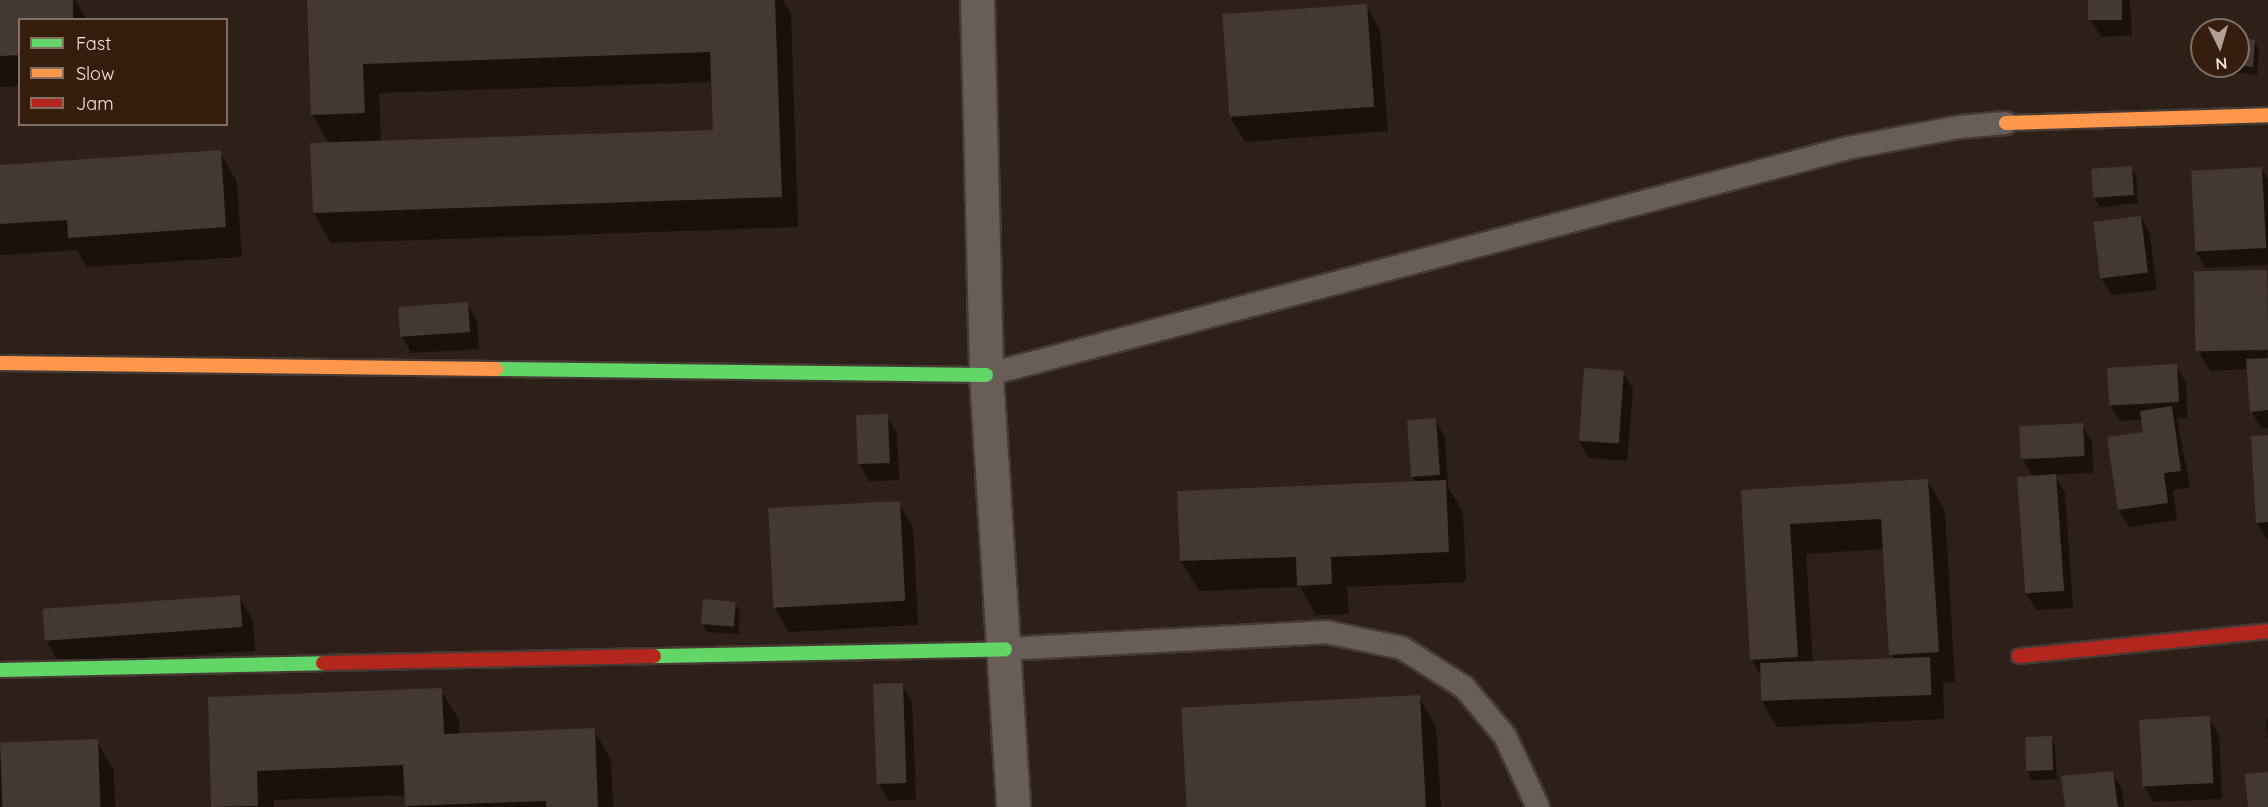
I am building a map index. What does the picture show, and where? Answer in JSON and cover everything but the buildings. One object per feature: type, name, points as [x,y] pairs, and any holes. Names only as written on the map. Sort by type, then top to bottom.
[{"type":"street","points":[[977,0],[986,375],[1005,649],[1013,807]]},
{"type":"street","points":[[2006,123],[2268,115]]},
{"type":"street","points":[[0,363],[986,375]]},
{"type":"street","points":[[2019,656],[2268,632]]},
{"type":"street","points":[[0,670],[1005,649]]},
{"type":"lane","points":[[986,375],[1848,148],[1959,126],[2006,123]]},
{"type":"lane","points":[[1005,649],[1326,632],[1402,648],[1464,687],[1505,736],[1538,807]]},
{"type":"traffic: fast","points":[[496,369],[986,375]]},
{"type":"traffic: fast","points":[[654,656],[1005,649]]},
{"type":"traffic: fast","points":[[0,670],[323,663]]},
{"type":"traffic: slow","points":[[2006,123],[2268,115]]},
{"type":"traffic: slow","points":[[0,363],[496,369]]},
{"type":"traffic: jam","points":[[2019,656],[2268,631]]},
{"type":"traffic: jam","points":[[323,663],[654,656]]}]
